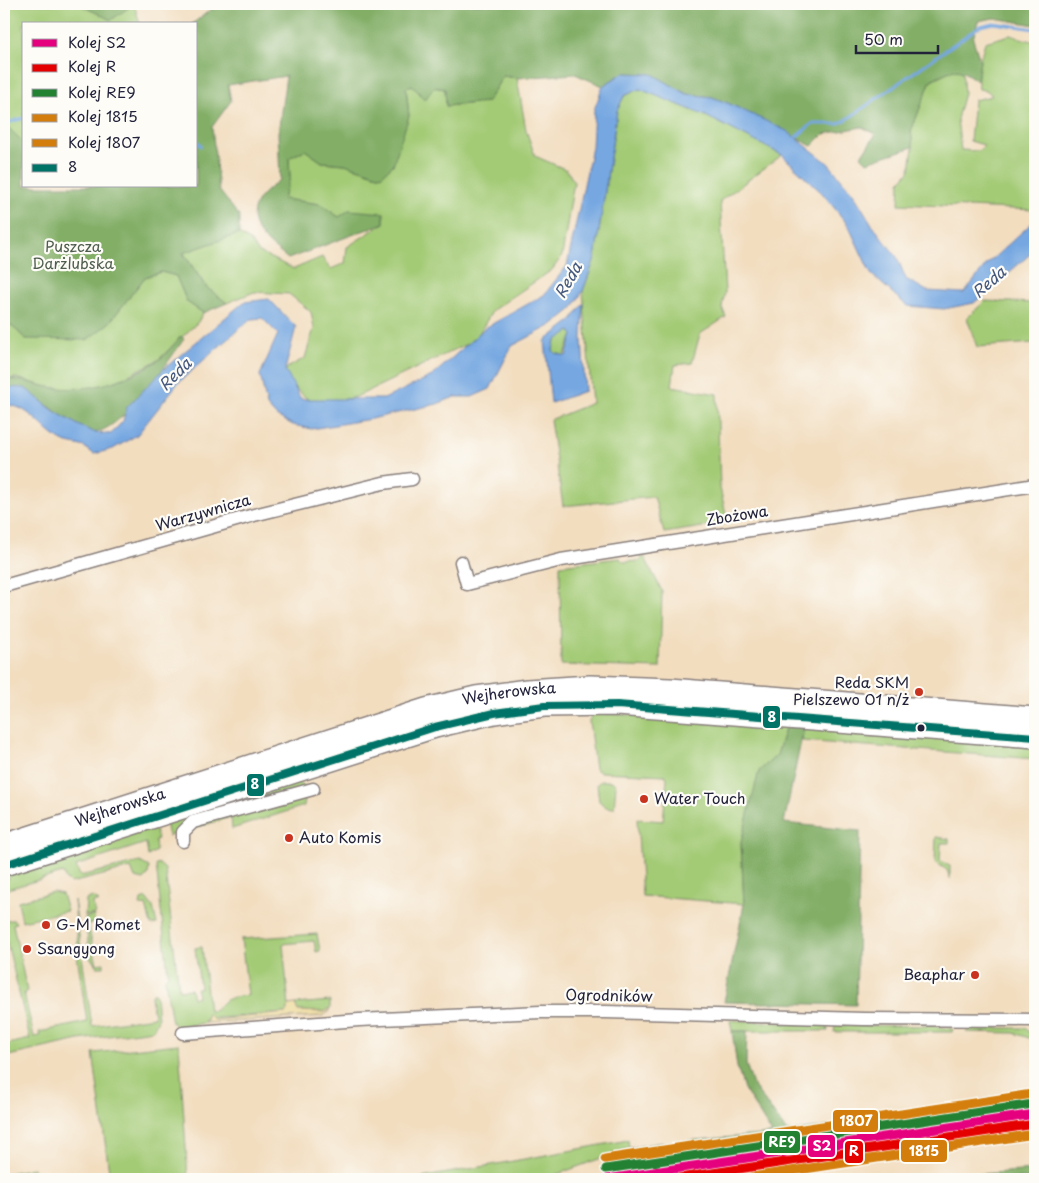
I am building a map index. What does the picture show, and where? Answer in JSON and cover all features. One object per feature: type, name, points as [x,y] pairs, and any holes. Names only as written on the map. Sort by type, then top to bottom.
[{"type":"main road","name":"Wejherowska","points":[[4,845],[426,709],[476,697],[527,690],[590,686],[662,689],[1035,718]]},
{"type":"main road","name":"Wejherowska","points":[[4,865],[435,727],[494,713],[536,707],[584,705],[649,707],[1035,736]]},
{"type":"street","name":"Warzywnicza","points":[[4,586],[254,515],[383,483],[412,479]]},
{"type":"street","name":"Zbożowa","points":[[461,562],[467,584],[561,560],[1035,485]]},
{"type":"street","points":[[183,841],[183,832],[193,822],[313,789]]},
{"type":"street","name":"Ogrodników","points":[[183,1033],[359,1020],[540,1012],[863,1019],[1035,1020]]},
{"type":"green space","points":[[4,4],[78,4],[111,19],[134,4],[139,22],[22,22],[22,141],[4,123]]},
{"type":"green space","points":[[78,4],[134,4],[111,20]]},
{"type":"green space","name":"Puszcza Darżlubska","points":[[218,4],[1009,4],[1035,7],[1035,25],[994,18],[978,21],[973,39],[980,61],[977,81],[955,70],[931,80],[911,131],[913,147],[867,162],[861,156],[876,134],[862,127],[824,134],[812,146],[730,104],[712,97],[687,94],[652,74],[623,73],[603,86],[575,74],[517,78],[503,76],[487,102],[446,106],[445,89],[434,87],[425,100],[412,85],[406,88],[409,116],[393,165],[381,176],[345,164],[322,162],[305,150],[289,158],[290,178],[283,199],[320,204],[339,217],[349,210],[384,213],[384,223],[288,259],[260,235],[253,220],[257,202],[280,179],[278,133],[286,76],[228,85],[231,101],[212,127],[219,190],[239,216],[239,234],[183,253],[206,287],[227,303],[203,313],[187,302],[176,276],[161,272],[145,277],[109,323],[87,340],[26,339],[4,319],[4,123],[22,141],[22,188],[198,188],[198,22],[195,22]]},
{"type":"green space","points":[[1010,35],[1035,42],[1035,210],[899,204],[900,182],[910,170],[913,147],[911,131],[931,80],[954,69],[962,70],[964,93],[957,119],[961,150],[980,151],[984,145],[970,141],[974,100],[992,96],[988,91],[979,89],[978,71],[980,59],[985,42]]},
{"type":"green space","points":[[503,76],[517,78],[526,130],[535,156],[567,170],[574,182],[562,256],[552,270],[493,310],[475,340],[356,397],[322,403],[306,398],[283,377],[287,368],[305,358],[314,328],[311,312],[289,294],[254,292],[227,303],[206,287],[183,252],[239,234],[251,242],[258,252],[294,269],[322,257],[331,269],[345,263],[347,247],[384,223],[384,213],[339,217],[320,204],[283,199],[290,178],[289,158],[305,150],[322,162],[345,164],[381,176],[409,116],[406,87],[413,85],[445,89],[446,106],[487,102]]},
{"type":"green space","points":[[640,89],[706,116],[782,155],[720,201],[725,292],[722,307],[726,317],[700,334],[692,363],[675,365],[672,386],[717,394],[720,488],[728,523],[664,533],[654,497],[563,506],[550,420],[592,403],[583,291],[595,258],[617,111],[624,96]]},
{"type":"green space","points":[[161,272],[176,276],[187,302],[203,313],[198,322],[158,360],[111,384],[78,390],[47,387],[16,378],[4,380],[4,319],[26,339],[109,323],[145,277]]},
{"type":"green space","points":[[985,301],[1035,303],[1035,343],[977,347],[967,318]]},
{"type":"green space","points":[[568,331],[572,332],[573,335],[564,356],[553,352],[557,339]]},
{"type":"green space","points":[[181,336],[184,339],[141,396],[114,423],[100,431],[82,432],[50,407],[4,388],[4,380],[63,388],[91,387],[105,384],[132,375],[157,361],[167,353]]},
{"type":"green space","points":[[644,556],[662,591],[660,668],[561,665],[560,565],[620,558],[623,562],[640,561]]},
{"type":"green space","points":[[598,713],[786,725],[777,755],[759,772],[741,842],[744,904],[642,896],[637,819],[663,821],[667,778],[665,775],[601,772],[595,769],[589,721],[592,715]]},
{"type":"green space","points":[[786,725],[804,727],[784,823],[860,831],[856,1005],[724,1002],[744,904],[741,842],[759,771],[777,755]]},
{"type":"green space","points":[[804,727],[1035,745],[1035,759],[802,741]]},
{"type":"green space","points":[[601,781],[612,781],[616,785],[614,808],[606,807],[599,801],[597,784]]},
{"type":"green space","points":[[297,782],[305,786],[301,796],[305,799],[304,806],[232,829],[231,817],[168,836],[166,828],[168,822],[288,783]]},
{"type":"green space","points":[[147,829],[155,830],[158,839],[155,840],[156,851],[148,856],[146,843],[76,866],[80,876],[140,862],[149,867],[148,875],[144,880],[135,878],[131,868],[71,883],[66,880],[63,873],[4,890],[4,880],[9,879],[9,875],[21,868]]},
{"type":"green space","points":[[936,837],[949,839],[949,843],[941,843],[940,861],[950,866],[950,879],[947,870],[935,862]]},
{"type":"green space","points":[[158,863],[165,869],[179,990],[191,989],[193,998],[198,996],[196,988],[200,988],[195,948],[202,947],[209,1011],[216,1010],[229,998],[248,995],[241,939],[317,934],[320,951],[316,952],[314,941],[283,944],[289,1007],[286,1013],[205,1019],[205,1023],[177,1027],[172,1023],[165,979],[168,973],[156,865]]},
{"type":"green space","points":[[53,892],[62,894],[67,911],[22,921],[18,901]]},
{"type":"green space","points":[[92,897],[99,901],[93,903],[95,914],[85,916],[86,900]]},
{"type":"green space","points":[[146,898],[153,907],[157,924],[151,925],[146,905],[140,906],[141,900]]},
{"type":"green space","points":[[74,900],[92,1026],[154,1017],[151,996],[154,992],[156,995],[158,1020],[153,1030],[79,1040],[4,1057],[4,1045],[30,1039],[4,930],[4,920],[14,920],[16,923],[13,924],[27,991],[24,993],[34,1037],[40,1036],[39,1032],[87,1022],[76,948],[78,946]]},
{"type":"green space","points":[[95,915],[93,923],[88,925],[97,964],[104,963],[104,967],[97,967],[90,957],[85,918]]},
{"type":"green space","points":[[330,1001],[330,1008],[324,1012],[298,1011],[295,1004]]},
{"type":"green space","points":[[730,1020],[827,1025],[828,1031],[732,1031]]},
{"type":"green space","points":[[835,1025],[936,1026],[953,1029],[952,1032],[834,1032]]},
{"type":"green space","points":[[970,1028],[1025,1028],[1035,1037],[1035,1040],[1014,1033],[966,1032]]},
{"type":"green space","points":[[732,1031],[747,1031],[746,1064],[753,1085],[787,1132],[907,1116],[982,1100],[1035,1092],[1035,1108],[684,1161],[629,1148],[657,1143],[772,1134],[744,1089],[737,1067]]},
{"type":"green space","points":[[179,1044],[188,1179],[110,1179],[93,1053]]},
{"type":"green space","points":[[628,1140],[629,1148],[544,1179],[415,1179]]},
{"type":"green space","points":[[33,1168],[35,1179],[4,1179],[4,1174]]},
{"type":"green space","points":[[1035,1170],[1035,1179],[909,1179]]},
{"type":"sand","points":[[295,1004],[298,1011],[324,1012],[330,1008],[322,1016],[205,1023],[208,1014],[215,1020],[286,1013],[289,1005]]},
{"type":"water","name":"Reda","points":[[623,73],[652,74],[687,94],[712,97],[787,131],[828,163],[853,193],[873,226],[897,257],[906,279],[927,291],[964,293],[987,264],[1035,220],[1035,250],[974,303],[944,309],[907,306],[871,274],[848,225],[823,194],[782,155],[706,116],[640,89],[624,96],[617,111],[595,258],[583,291],[572,309],[552,325],[512,346],[490,389],[472,397],[455,397],[437,404],[371,419],[311,429],[293,425],[276,416],[267,406],[260,375],[278,334],[262,318],[252,319],[241,327],[178,383],[137,435],[113,449],[94,454],[86,448],[62,441],[21,409],[4,405],[4,387],[25,388],[54,411],[80,426],[96,433],[111,434],[123,421],[127,407],[165,368],[244,302],[269,299],[296,327],[285,370],[301,399],[384,399],[432,376],[485,328],[544,295],[567,266],[592,147],[594,110],[603,86]]},
{"type":"water","points":[[584,303],[582,337],[585,391],[551,403],[545,341],[571,321]],"holes":[[[570,331],[573,335],[566,356],[555,353],[553,350],[555,341]]]},
{"type":"waterway","points":[[796,137],[812,124],[837,124],[846,120],[980,26],[994,23],[1035,29]]},
{"type":"waterway","points":[[4,124],[22,119]]},
{"type":"waterway","points":[[198,142],[201,146]]},
{"type":"rail line","name":"1807","points":[[605,1159],[1032,1094]]},
{"type":"rail line","name":"RE9","points":[[606,1169],[1033,1104]]},
{"type":"rail line","name":"S2","points":[[608,1179],[1035,1114]]},
{"type":"rail line","name":"R","points":[[673,1179],[1035,1124]]},
{"type":"rail line","name":"1815","points":[[739,1179],[1035,1134]]},
{"type":"transit line","name":"8","points":[[4,865],[435,727],[494,713],[544,706],[617,705],[1035,737]]},
{"type":"place","name":"Reda SKM Pielszewo 01 n/ż","points":[[919,692]]},
{"type":"place","name":"Water Touch","points":[[644,799]]},
{"type":"place","name":"Auto Komis","points":[[289,838]]},
{"type":"place","name":"G-M Romet","points":[[46,925]]},
{"type":"place","name":"Ssangyong","points":[[27,949]]},
{"type":"place","name":"Beaphar","points":[[975,975]]}]
